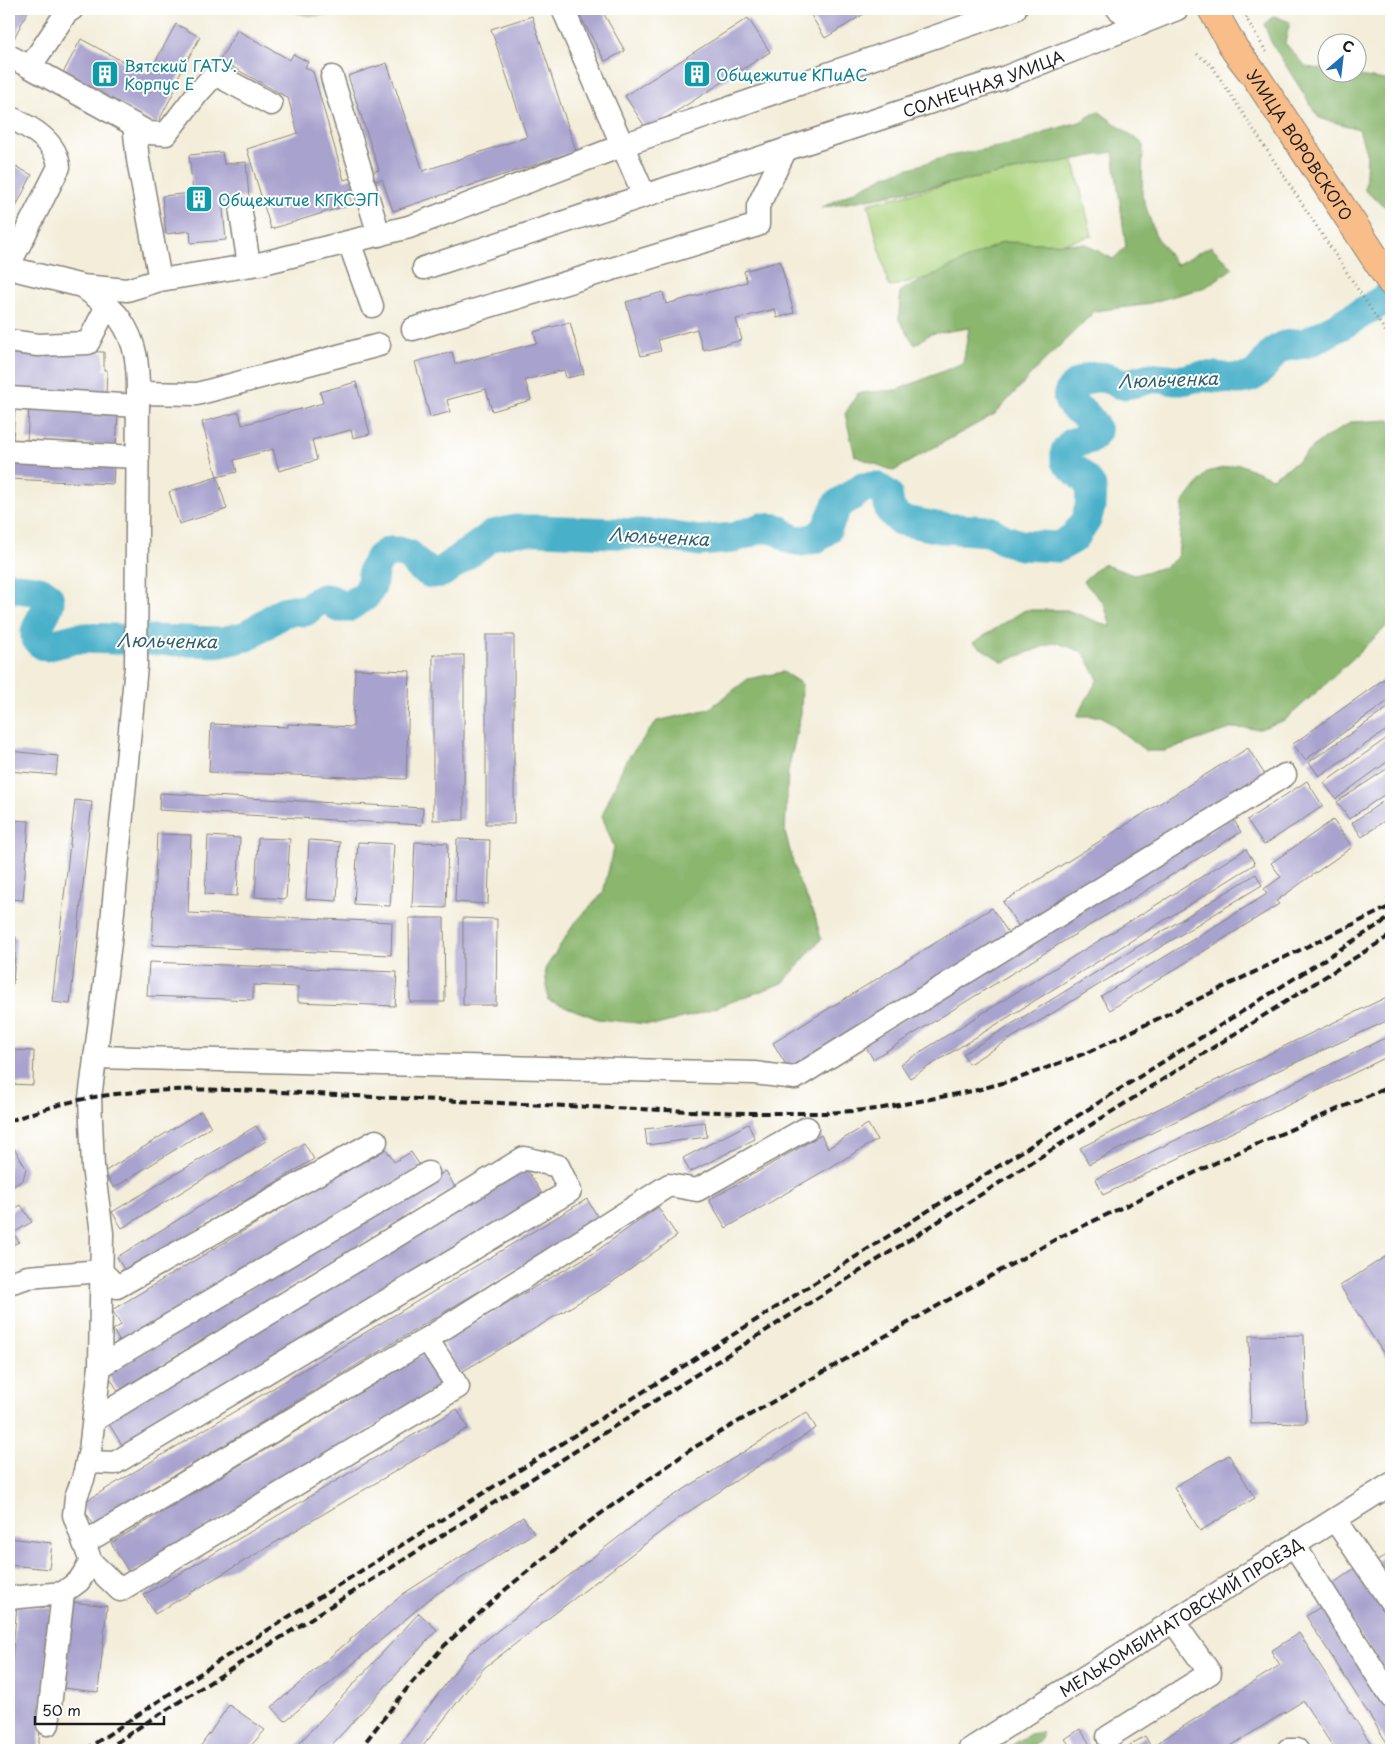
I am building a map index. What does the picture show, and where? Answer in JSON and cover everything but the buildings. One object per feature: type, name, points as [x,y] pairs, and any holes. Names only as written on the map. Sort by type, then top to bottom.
[{"type":"main road","name":"УЛИЦА ВОРОВСКОГО","points":[[1212,9],[1235,50],[1263,67],[1391,282]]},
{"type":"street","points":[[30,67],[66,13],[72,9]]},
{"type":"street","points":[[563,9],[644,195]]},
{"type":"street","points":[[9,117],[41,136],[58,157],[59,168],[9,266],[82,286],[127,290],[160,280],[249,265],[409,228],[623,145],[1015,9]]},
{"type":"street","points":[[1118,9],[1141,24]]},
{"type":"street","name":"СОЛНЕЧНАЯ УЛИЦА","points":[[424,268],[1001,79],[1177,9]]},
{"type":"street","points":[[9,56],[149,133],[166,134],[215,74],[271,104]]},
{"type":"street","points":[[332,77],[378,235]]},
{"type":"street","points":[[134,125],[138,160],[160,280]]},
{"type":"street","points":[[413,329],[758,225],[758,206],[786,149]]},
{"type":"street","points":[[241,213],[249,265]]},
{"type":"street","points":[[349,242],[372,306]]},
{"type":"street","points":[[82,286],[120,318],[138,360],[138,632],[136,666],[110,943],[90,1098],[93,1166],[102,1233],[100,1366],[87,1462],[76,1497],[74,1515],[87,1553],[120,1590],[458,1387],[427,1340]]},
{"type":"street","points":[[9,341],[38,345],[88,343],[107,306]]},
{"type":"street","points":[[9,398],[138,400],[197,394],[379,345]]},
{"type":"street","points":[[9,451],[138,457]]},
{"type":"street","points":[[95,1057],[754,1073],[795,1078],[1285,775]]},
{"type":"street","points":[[9,1601],[63,1593],[78,1581],[87,1553],[427,1340],[669,1185],[698,1190],[807,1128]]},
{"type":"street","points":[[9,1282],[28,1277],[101,1271],[117,1287],[376,1141]]},
{"type":"street","points":[[87,1462],[115,1463],[570,1191],[558,1166],[524,1158],[94,1420]]},
{"type":"street","points":[[100,1366],[428,1173]]},
{"type":"street","name":"МЕЛЬКОМБИНАТОВСКИЙ ПРОЕЗД","points":[[969,1750],[1294,1545],[1335,1520],[1388,1492]]},
{"type":"street","points":[[1335,1520],[1391,1602]]},
{"type":"street","points":[[1294,1545],[1391,1696]]},
{"type":"street","points":[[48,1724],[63,1593]]},
{"type":"street","points":[[1108,1737],[1210,1673],[1173,1621]]},
{"type":"street","points":[[1288,1750],[1297,1750]]},
{"type":"path","points":[[1253,9],[1246,18],[1263,67]]},
{"type":"path","points":[[1197,54],[1212,66],[1391,340]]},
{"type":"green space","points":[[289,9],[344,9],[330,14],[310,16]]},
{"type":"green space","points":[[1274,16],[1290,22],[1285,43],[1306,67],[1318,69],[1318,82],[1368,82],[1368,77],[1391,83],[1391,211],[1365,191],[1367,156],[1359,129],[1319,118],[1271,42],[1264,24]]},
{"type":"green space","points":[[1098,111],[1143,144],[1142,195],[1155,234],[1176,265],[1211,246],[1233,268],[1206,287],[1143,305],[1095,311],[1041,364],[995,414],[894,471],[855,456],[845,414],[858,393],[897,390],[963,363],[969,328],[930,334],[915,345],[899,320],[900,291],[1003,242],[1085,244],[1113,259],[1126,247],[1113,152],[821,208],[887,175],[949,156],[1019,143],[1051,130],[1080,122]]},
{"type":"green space","points":[[1072,154],[1092,236],[889,287],[868,204]]},
{"type":"green space","points":[[1391,420],[1391,614],[1385,628],[1285,720],[1260,729],[1233,728],[1165,751],[1146,751],[1101,716],[1077,716],[1098,679],[1083,652],[1055,642],[1003,662],[973,643],[1025,610],[1067,610],[1111,627],[1104,604],[1083,581],[1102,564],[1134,575],[1165,567],[1178,557],[1183,503],[1207,472],[1239,464],[1272,478],[1298,461],[1316,444],[1351,422]]},
{"type":"green space","points":[[783,672],[802,684],[801,713],[788,771],[785,832],[797,877],[815,916],[821,939],[783,983],[698,1014],[657,1025],[598,1019],[548,1000],[545,969],[574,924],[603,893],[614,847],[602,816],[625,762],[657,721],[709,709],[748,679]]},
{"type":"green space","points":[[1041,1732],[1042,1738],[1027,1750],[1004,1750],[1030,1734]]},
{"type":"waterway","name":"Люльченка","points":[[9,586],[41,591],[49,598],[49,605],[37,627],[36,634],[38,641],[46,646],[78,638],[222,642],[247,636],[283,612],[293,610],[305,611],[323,599],[331,600],[339,607],[347,607],[365,596],[371,587],[374,568],[380,558],[389,552],[409,555],[419,566],[431,573],[442,572],[493,535],[516,530],[661,535],[700,541],[733,538],[761,528],[777,529],[791,539],[803,541],[816,538],[826,530],[837,505],[863,488],[876,487],[887,494],[890,510],[900,520],[941,528],[989,531],[1005,540],[1021,545],[1058,547],[1074,538],[1086,520],[1090,507],[1091,487],[1066,461],[1066,451],[1073,443],[1091,438],[1096,431],[1087,417],[1069,401],[1069,394],[1075,386],[1083,380],[1093,377],[1104,378],[1123,384],[1152,378],[1186,380],[1204,376],[1244,379],[1259,371],[1273,354],[1282,347],[1312,340],[1391,295]]},
{"type":"railway","points":[[9,1121],[58,1105],[89,1098],[123,1093],[195,1090],[268,1091],[561,1106],[748,1113],[826,1113],[878,1109],[977,1090],[1017,1079],[1091,1051],[1391,906]]},
{"type":"railway","points":[[85,1750],[219,1661],[1391,917]]},
{"type":"railway","points":[[106,1750],[141,1726],[1391,935]]},
{"type":"railway","points":[[359,1750],[409,1686],[444,1646],[506,1589],[582,1527],[693,1448],[1060,1237],[1232,1155],[1391,1086]]},
{"type":"place","name":"Вятский ГАТУ. Корпус Е","points":[[105,74]]},
{"type":"place","name":"Общежитие КПиАС","points":[[697,74]]},
{"type":"place","name":"Общежитие КГКСЭП","points":[[199,199]]}]
